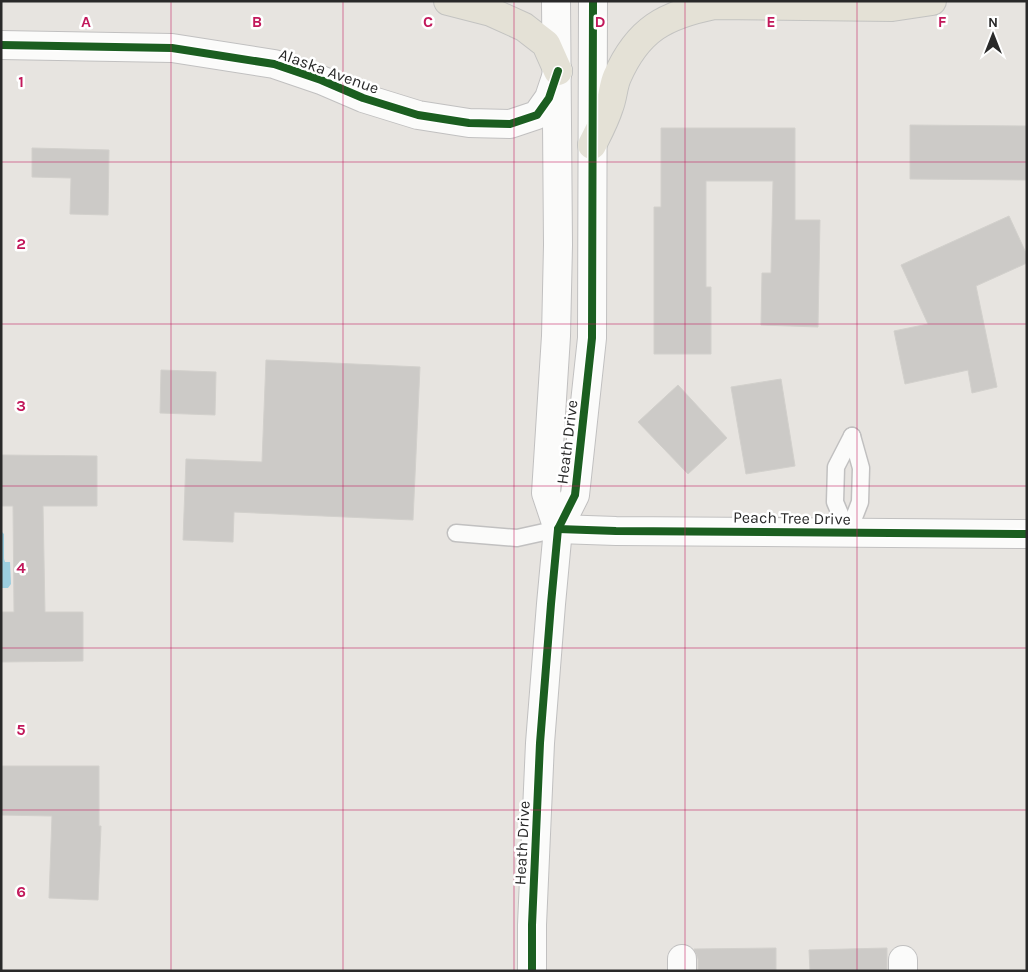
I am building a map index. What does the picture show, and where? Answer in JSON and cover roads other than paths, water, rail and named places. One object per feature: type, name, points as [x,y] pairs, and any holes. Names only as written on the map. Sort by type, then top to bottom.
[{"type":"main road","points":[[448,1],[491,12],[524,26],[546,44],[558,71]]},
{"type":"main road","points":[[592,146],[609,107],[616,79],[630,52],[644,35],[662,21],[687,10],[714,5],[892,7],[932,1]]},
{"type":"street","name":"Heath Drive","points":[[556,1],[558,71],[556,336],[546,493],[558,529]]},
{"type":"street","name":"Heath Drive","points":[[532,971],[532,925],[540,743],[558,529],[575,495],[592,338],[593,1]]},
{"type":"street","name":"Alaska Avenue","points":[[1,45],[172,48],[274,64],[321,80],[363,98],[418,116],[469,123],[510,124],[537,115],[549,98],[558,71]]},
{"type":"street","name":"Peach Tree Drive","points":[[558,529],[1027,534]]},
{"type":"lane","points":[[456,533],[517,538],[558,529]]},
{"type":"water","points":[[1,531],[4,534],[4,559],[5,562],[10,562],[11,584],[8,588],[1,588]]}]
